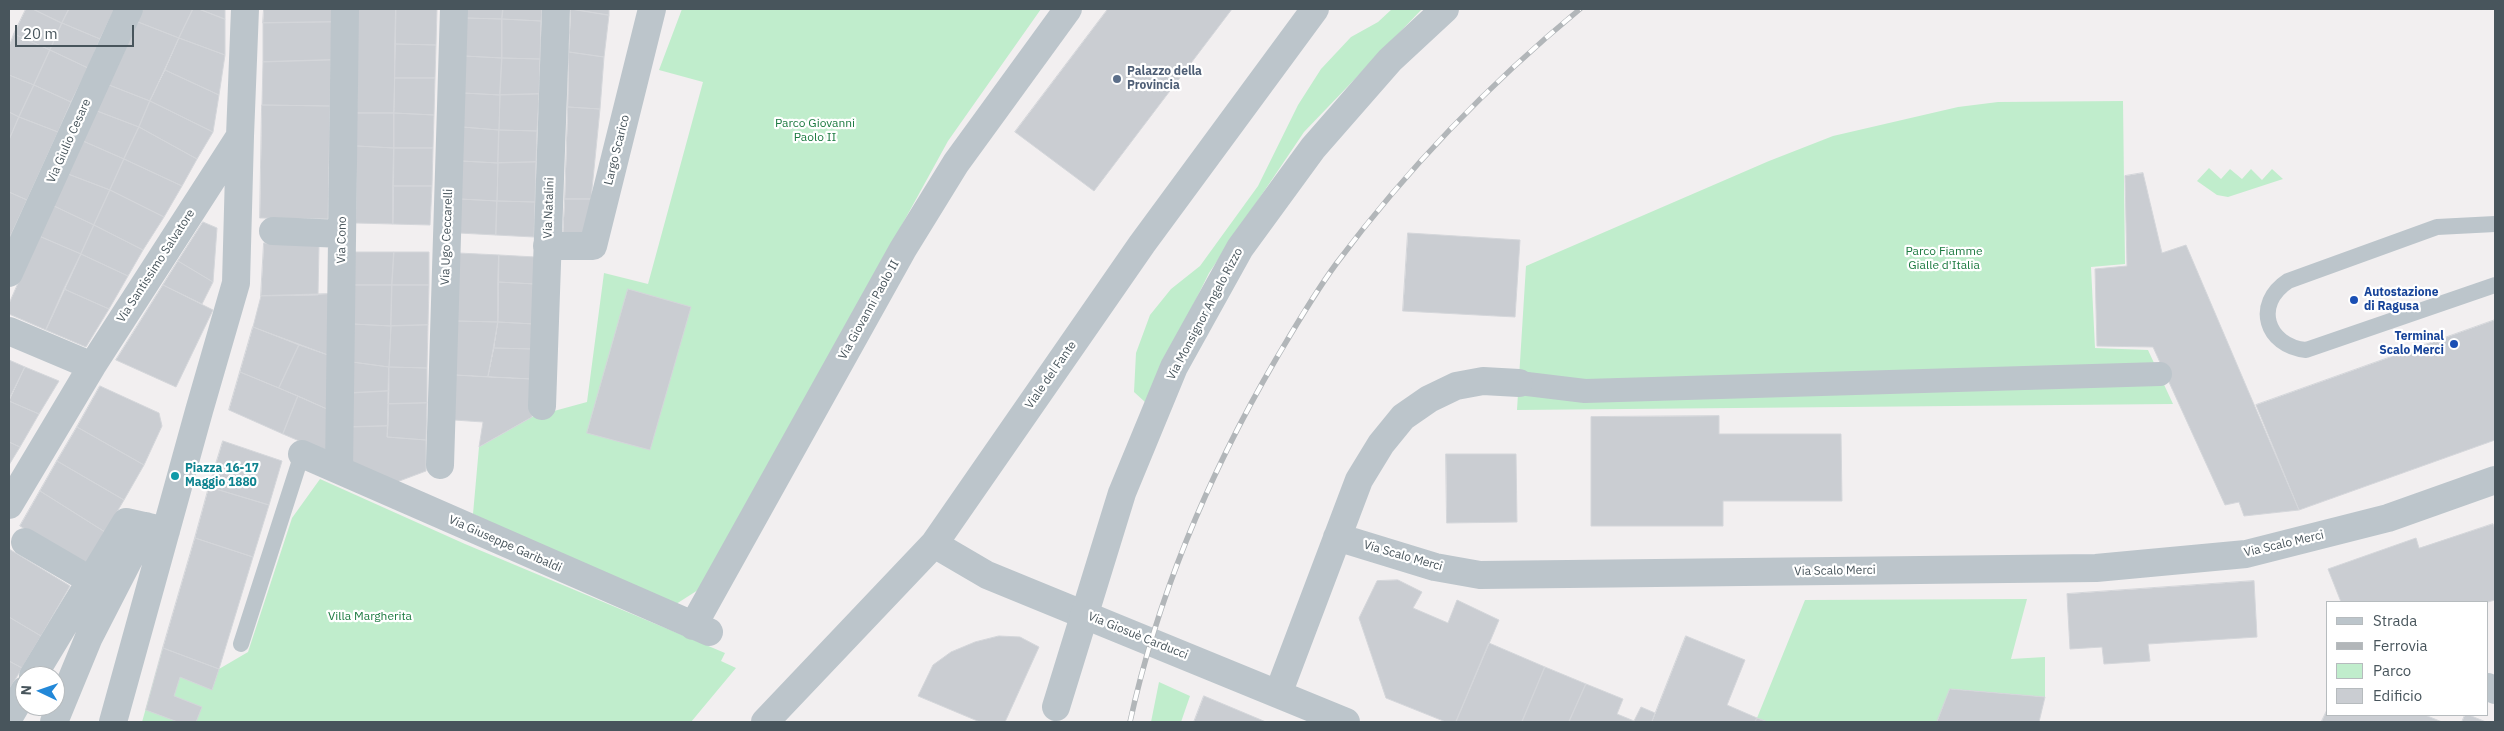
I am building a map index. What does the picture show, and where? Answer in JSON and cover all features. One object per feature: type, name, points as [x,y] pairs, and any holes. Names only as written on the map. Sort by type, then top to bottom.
[{"type":"street","name":"Via Giulio Cesare","points":[[9,273],[129,9]]},
{"type":"street","points":[[113,722],[156,528],[236,283],[245,9]]},
{"type":"street","name":"Via Cono","points":[[339,470],[345,9]]},
{"type":"street","name":"Via Ugo Ceccarelli","points":[[440,465],[454,9]]},
{"type":"street","name":"Via Natalini","points":[[542,406],[556,9]]},
{"type":"street","name":"Largo Scarico","points":[[547,246],[593,246],[652,9]]},
{"type":"street","name":"Via Giovanni Paolo II","points":[[701,629],[908,242],[956,163],[1068,9]]},
{"type":"street","name":"Viale del Fante","points":[[765,722],[934,544],[1142,244],[1315,9]]},
{"type":"street","name":"Via Monsignor Angelo Rizzo","points":[[1053,717],[1122,493],[1174,367],[1240,248],[1313,148],[1390,60],[1445,9]]},
{"type":"street","name":"Via Santissimo Salvatore","points":[[9,505],[92,366],[240,136]]},
{"type":"street","points":[[201,196],[238,217]]},
{"type":"street","points":[[273,231],[342,234]]},
{"type":"street","points":[[9,331],[92,366]]},
{"type":"street","points":[[1278,694],[1359,480],[1381,444],[1403,417],[1429,399],[1456,386],[1483,381],[1519,383],[1585,391],[2160,374]]},
{"type":"street","name":"Via Giuseppe Garibaldi","points":[[302,454],[701,629]]},
{"type":"street","name":"Via Scalo Merci","points":[[1337,537],[1435,568],[1480,575],[2096,568],[2246,554],[2388,518],[2495,480]]},
{"type":"street","points":[[39,666],[126,522],[156,528]]},
{"type":"street","points":[[54,722],[89,637],[156,528]]},
{"type":"street","points":[[25,542],[90,580]]},
{"type":"street","name":"Via Giosuè Carducci","points":[[934,544],[987,575],[1346,722]]},
{"type":"lane","points":[[2495,224],[2437,227],[2288,281],[2279,287],[2272,296],[2267,316],[2276,337],[2284,344],[2295,349],[2306,350],[2495,286]]},
{"type":"lane","points":[[240,644],[302,454]]},
{"type":"green space","name":"Parco Giovanni Paolo II","points":[[682,9],[1041,9],[948,141],[713,569],[698,590],[673,606],[473,514],[479,447],[532,417],[587,402],[604,273],[648,284],[703,82],[659,70]]},
{"type":"green space","points":[[1392,9],[1422,9],[1304,132],[1209,273],[1145,402],[1134,392],[1136,353],[1150,315],[1171,289],[1200,266],[1258,186],[1298,105],[1321,69],[1351,37],[1378,22]]},
{"type":"green space","name":"Parco Fiamme Gialle d'Italia","points":[[2123,101],[2125,264],[2091,267],[2095,348],[2148,350],[2173,404],[1517,410],[1526,266],[1769,161],[1833,136],[1958,107],[1998,102]]},
{"type":"green space","points":[[2209,168],[2221,179],[2230,169],[2242,179],[2251,169],[2262,180],[2272,169],[2283,179],[2228,197],[2217,195],[2197,181]]},
{"type":"green space","name":"Villa Margherita","points":[[320,479],[465,544],[725,653],[721,661],[736,668],[691,722],[142,722],[163,648],[219,669],[248,652],[292,518]]},
{"type":"green space","points":[[2027,599],[2011,659],[2045,657],[2045,697],[1951,689],[1937,722],[1768,722],[1757,718],[1805,600]]},
{"type":"green space","points":[[1159,682],[1190,696],[1181,722],[1151,722]]},
{"type":"building","points":[[26,9],[33,9],[62,23],[50,50],[14,34]]},
{"type":"building","points":[[33,9],[69,9],[62,23]]},
{"type":"building","points":[[69,9],[114,10],[100,39],[62,23]]},
{"type":"building","points":[[143,9],[193,9],[179,38],[138,22]]},
{"type":"building","points":[[193,9],[199,9],[225,19],[225,55],[179,38]]},
{"type":"building","points":[[199,9],[225,9],[225,19]]},
{"type":"building","points":[[264,9],[332,9],[332,22],[263,23]]},
{"type":"building","points":[[358,9],[396,9],[394,113],[357,113]]},
{"type":"building","points":[[396,9],[437,9],[436,45],[395,44]]},
{"type":"building","points":[[465,9],[503,9],[502,19],[465,18]]},
{"type":"building","points":[[503,9],[542,9],[541,21],[502,19]]},
{"type":"building","points":[[571,9],[609,9],[609,15]]},
{"type":"building","points":[[571,9],[609,15],[604,57],[569,52]]},
{"type":"building","name":"Palazzo della Provincia","points":[[1108,9],[1232,9],[1094,191],[1015,132]]},
{"type":"building","points":[[465,18],[502,19],[502,58],[464,56]]},
{"type":"building","points":[[502,19],[541,21],[540,59],[502,58]]},
{"type":"building","points":[[138,22],[179,38],[150,101],[109,85]]},
{"type":"building","points":[[332,22],[331,60],[263,62],[263,23]]},
{"type":"building","points":[[62,23],[100,39],[88,68],[50,50]]},
{"type":"building","points":[[14,34],[50,50],[34,85],[9,75],[9,47]]},
{"type":"building","points":[[179,38],[225,55],[219,95],[165,70]]},
{"type":"building","points":[[395,44],[436,45],[435,78],[395,78]]},
{"type":"building","points":[[50,50],[88,68],[71,102],[34,85]]},
{"type":"building","points":[[569,52],[604,57],[600,109],[568,107]]},
{"type":"building","points":[[464,56],[502,58],[500,95],[463,93]]},
{"type":"building","points":[[502,58],[540,59],[539,94],[500,95]]},
{"type":"building","points":[[331,60],[330,106],[262,105],[263,62]]},
{"type":"building","points":[[165,70],[219,95],[213,132],[150,101]]},
{"type":"building","points":[[9,75],[34,85],[19,117],[9,112]]},
{"type":"building","points":[[395,78],[435,78],[434,115],[394,113]]},
{"type":"building","points":[[34,85],[71,102],[58,132],[19,117]]},
{"type":"building","points":[[109,85],[150,101],[139,127],[97,111]]},
{"type":"building","points":[[463,93],[500,95],[499,130],[462,127]]},
{"type":"building","points":[[539,94],[537,131],[499,130],[500,95]]},
{"type":"building","points":[[150,101],[213,132],[197,159],[139,127]]},
{"type":"building","points":[[262,105],[330,106],[328,219],[260,218]]},
{"type":"building","points":[[568,107],[600,109],[591,199],[565,199]]},
{"type":"building","points":[[97,111],[139,127],[124,159],[83,141]]},
{"type":"building","points":[[9,112],[19,117],[9,140]]},
{"type":"building","points":[[357,113],[394,113],[394,148],[357,146]]},
{"type":"building","points":[[394,113],[434,115],[433,148],[394,148]]},
{"type":"building","points":[[19,117],[58,132],[27,200],[9,192],[9,140]]},
{"type":"building","points":[[139,127],[197,159],[182,186],[124,159]]},
{"type":"building","points":[[462,127],[499,130],[498,163],[461,161]]},
{"type":"building","points":[[499,130],[537,131],[536,162],[498,163]]},
{"type":"building","points":[[83,141],[124,159],[110,190],[68,174]]},
{"type":"building","points":[[357,146],[394,148],[393,224],[356,223]]},
{"type":"building","points":[[394,148],[433,148],[432,186],[393,186]]},
{"type":"building","points":[[124,159],[182,186],[164,217],[110,190]]},
{"type":"building","points":[[461,161],[498,163],[497,201],[460,199]]},
{"type":"building","points":[[536,162],[535,202],[497,201],[498,163]]},
{"type":"building","points":[[2143,173],[2162,253],[2186,245],[2299,510],[2244,516],[2239,502],[2225,505],[2153,347],[2097,346],[2095,269],[2127,266],[2125,176]]},
{"type":"building","points":[[68,174],[110,190],[94,225],[54,206]]},
{"type":"building","points":[[393,186],[432,186],[430,225],[393,224]]},
{"type":"building","points":[[110,190],[164,217],[143,250],[94,225]]},
{"type":"building","points":[[9,192],[27,200],[9,239]]},
{"type":"building","points":[[460,199],[497,201],[496,235],[459,233]]},
{"type":"building","points":[[565,199],[591,199],[587,237],[563,236]]},
{"type":"building","points":[[497,201],[535,202],[534,237],[496,235]]},
{"type":"building","points":[[54,206],[94,225],[81,254],[39,236]]},
{"type":"building","points":[[203,222],[217,228],[213,282],[178,261]]},
{"type":"building","points":[[94,225],[143,250],[128,276],[81,254]]},
{"type":"building","points":[[1408,233],[1520,240],[1515,317],[1403,311]]},
{"type":"building","points":[[39,236],[81,254],[46,330],[9,314],[9,304]]},
{"type":"building","points":[[264,243],[319,246],[318,295],[261,296]]},
{"type":"building","points":[[355,252],[394,252],[392,285],[354,285]]},
{"type":"building","points":[[394,252],[429,252],[429,285],[392,285]]},
{"type":"building","points":[[458,253],[499,255],[498,322],[456,321]]},
{"type":"building","points":[[81,254],[128,276],[109,309],[64,289]]},
{"type":"building","points":[[499,255],[535,257],[535,284],[498,282]]},
{"type":"building","points":[[178,261],[213,282],[202,304],[163,285]]},
{"type":"building","points":[[498,282],[535,284],[534,324],[498,322]]},
{"type":"building","points":[[163,285],[213,310],[176,387],[116,360]]},
{"type":"building","points":[[354,285],[392,285],[391,326],[353,324]]},
{"type":"building","points":[[392,285],[429,285],[428,325],[391,326]]},
{"type":"building","points":[[64,289],[109,309],[86,347],[46,330]]},
{"type":"building","points":[[628,289],[691,307],[650,450],[587,433]]},
{"type":"building","points":[[329,294],[328,355],[253,327],[261,296]]},
{"type":"building","points":[[2495,320],[2495,440],[2299,510],[2256,405]]},
{"type":"building","points":[[456,321],[498,322],[488,377],[455,375]]},
{"type":"building","points":[[498,322],[534,324],[533,349],[494,348]]},
{"type":"building","points":[[353,324],[391,326],[389,367],[352,362]]},
{"type":"building","points":[[428,325],[427,368],[389,367],[391,326]]},
{"type":"building","points":[[253,327],[299,345],[279,388],[240,372]]},
{"type":"building","points":[[299,345],[328,355],[327,409],[279,388]]},
{"type":"building","points":[[494,348],[533,349],[532,379],[488,377]]},
{"type":"building","points":[[9,360],[25,367],[9,399]]},
{"type":"building","points":[[352,362],[389,367],[389,391],[352,393]]},
{"type":"building","points":[[25,367],[59,381],[39,414],[9,401]]},
{"type":"building","points":[[389,367],[427,368],[427,403],[388,404]]},
{"type":"building","points":[[240,372],[298,396],[283,434],[229,410]]},
{"type":"building","points":[[455,375],[532,379],[532,417],[479,447],[483,422],[454,420]]},
{"type":"building","points":[[100,386],[159,413],[162,426],[144,465],[77,427]]},
{"type":"building","points":[[389,391],[388,426],[351,427],[352,393]]},
{"type":"building","points":[[298,396],[327,409],[327,453],[283,434]]},
{"type":"building","points":[[9,401],[39,414],[20,447],[9,442]]},
{"type":"building","points":[[427,403],[426,440],[387,437],[388,404]]},
{"type":"building","points":[[1719,416],[1719,434],[1841,434],[1842,501],[1723,501],[1723,526],[1591,526],[1591,417]]},
{"type":"building","points":[[388,426],[387,437],[426,440],[426,471],[394,483],[350,464],[351,427]]},
{"type":"building","points":[[77,427],[144,465],[124,500],[57,461]]},
{"type":"building","points":[[223,441],[282,461],[269,505],[209,487]]},
{"type":"building","points":[[9,442],[20,447],[9,465]]},
{"type":"building","points":[[1446,454],[1516,454],[1517,522],[1447,523]]},
{"type":"building","points":[[57,461],[124,500],[105,532],[40,491]]},
{"type":"building","points":[[209,487],[269,505],[253,557],[195,538]]},
{"type":"building","points":[[40,491],[105,532],[85,565],[20,526]]},
{"type":"building","points":[[2493,524],[2495,529],[2495,600],[2489,602],[2341,601],[2328,569],[2416,538],[2419,548]]},
{"type":"building","points":[[195,538],[253,557],[219,669],[163,648]]},
{"type":"building","points":[[9,549],[70,586],[41,636],[9,617]]},
{"type":"building","points":[[1398,580],[1422,592],[1413,608],[1448,623],[1457,600],[1499,620],[1456,722],[1446,722],[1386,698],[1359,618],[1377,581]]},
{"type":"building","points":[[2254,581],[2257,637],[2148,644],[2150,661],[2104,664],[2102,647],[2070,649],[2067,594]]},
{"type":"building","points":[[9,617],[41,636],[23,666],[18,666],[9,661]]},
{"type":"building","points":[[999,636],[1020,637],[1039,647],[1005,722],[980,722],[918,696],[933,665],[951,652],[975,642]]},
{"type":"building","points":[[1686,636],[1745,660],[1727,705],[1757,718],[1755,722],[1652,722]]},
{"type":"building","points":[[1489,643],[1545,667],[1522,722],[1456,722]]},
{"type":"building","points":[[163,648],[219,669],[212,690],[180,677],[174,696],[202,707],[196,722],[178,722],[146,710]]},
{"type":"building","points":[[9,661],[18,666],[15,666],[15,680],[9,690]]},
{"type":"building","points":[[1545,667],[1586,684],[1569,722],[1522,722]]},
{"type":"building","points":[[1586,684],[1623,699],[1617,714],[1634,721],[1641,707],[1655,713],[1652,722],[1569,722]]},
{"type":"building","points":[[1950,689],[2045,697],[2039,722],[1937,722]]},
{"type":"building","points":[[1204,696],[1266,722],[1194,722]]},
{"type":"building","points":[[2326,712],[2326,716],[2427,716],[2442,722],[2324,722],[2322,721]]},
{"type":"building","points":[[2465,716],[2471,716],[2486,722],[2462,722]]},
{"type":"building","points":[[1757,718],[1768,722],[1755,722]]},
{"type":"railway","points":[[1130,722],[1155,627],[1171,581],[1208,490],[1252,402],[1312,299],[1363,229],[1420,161],[1513,67],[1580,9]]},
{"type":"place","name":"Palazzo della Provincia","points":[[1117,79]]},
{"type":"place","name":"Autostazione di Ragusa","points":[[2354,300]]},
{"type":"place","name":"Terminal Scalo Merci","points":[[2454,344]]},
{"type":"place","name":"Piazza 16-17 Maggio 1880","points":[[175,476]]}]
